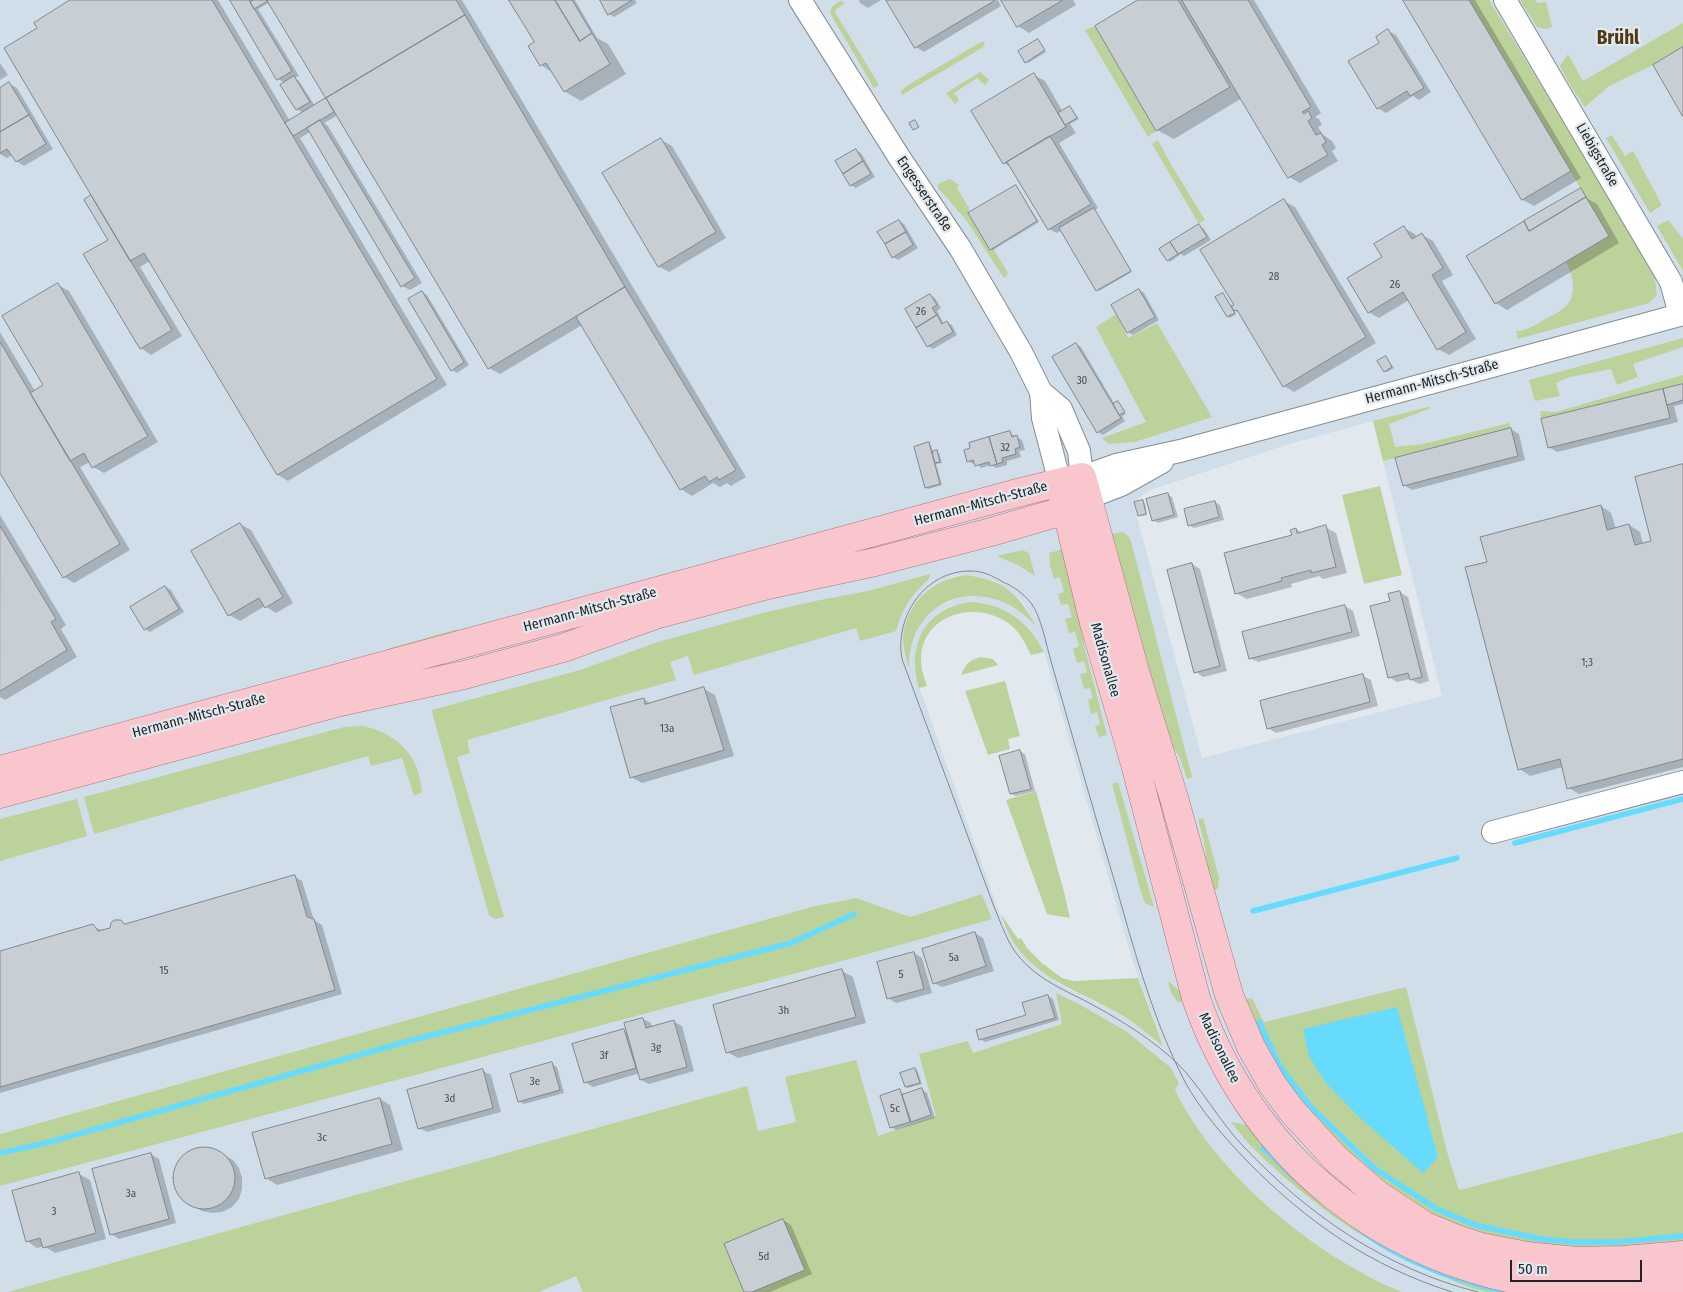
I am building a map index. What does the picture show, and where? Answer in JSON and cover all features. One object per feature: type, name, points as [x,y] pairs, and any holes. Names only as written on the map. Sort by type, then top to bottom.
[{"type":"main road","name":"Hermann-Mitsch-Straße","points":[[0,770],[408,673],[1074,492]]},
{"type":"main road","name":"Madisonallee","points":[[1074,492],[1136,675],[1172,790],[1229,995],[1251,1047],[1272,1084],[1291,1110],[1336,1159],[1378,1196],[1425,1226],[1454,1238],[1481,1247],[1527,1256],[1576,1261],[1624,1260],[1683,1255]]},
{"type":"main road","name":"Madisonallee","points":[[1074,492],[1094,623],[1135,764],[1196,998],[1225,1064],[1240,1091],[1268,1130],[1294,1160],[1336,1198],[1357,1213],[1405,1242],[1467,1268],[1501,1277],[1559,1286],[1630,1285],[1683,1280]]},
{"type":"main road","name":"Hermann-Mitsch-Straße","points":[[0,794],[340,702],[408,673]]},
{"type":"street","name":"Engesserstraße","points":[[800,0],[899,157],[960,248],[1021,352],[1041,392],[1061,409],[1079,451],[1074,492]]},
{"type":"street","name":"Liebigstraße","points":[[1505,0],[1671,282],[1682,314]]},
{"type":"street","name":"Hermann-Mitsch-Straße","points":[[1074,492],[1121,485],[1180,451],[1682,314]]},
{"type":"street","points":[[1493,832],[1683,782]]},
{"type":"shaded area","points":[[0,0],[1683,0],[1683,1132],[1459,1190],[1448,1155],[1406,988],[1263,1022],[1252,998],[1240,1000],[1260,1042],[1295,1099],[1353,1160],[1412,1204],[1465,1230],[1524,1245],[1554,1250],[1626,1250],[1683,1244],[1683,1263],[1607,1269],[1548,1267],[1490,1257],[1434,1238],[1404,1222],[1354,1190],[1312,1157],[1293,1139],[1270,1112],[1247,1077],[1226,1036],[1215,1007],[1210,1009],[1221,1038],[1243,1080],[1265,1114],[1285,1139],[1305,1160],[1350,1196],[1400,1228],[1460,1255],[1491,1264],[1550,1273],[1606,1274],[1683,1269],[1683,1289],[1652,1292],[1544,1292],[1514,1288],[1448,1271],[1383,1241],[1340,1213],[1281,1161],[1253,1126],[1232,1123],[1240,1134],[1264,1158],[1303,1194],[1367,1240],[1421,1269],[1488,1292],[0,1292],[0,1186],[857,957],[991,918],[982,894],[910,917],[856,898],[811,907],[0,1134]],"holes":[[[1373,421],[1442,696],[1202,758],[1133,502],[1150,490],[1286,445]],[[954,576],[981,577],[994,582],[1018,597],[1035,624],[1019,611],[995,599],[982,596],[960,597],[933,610],[921,624],[910,647],[908,665],[903,639],[907,618],[911,610],[924,593],[934,585]],[[970,602],[993,605],[1016,617],[1039,642],[1044,652],[1132,960],[1163,1045],[1120,1014],[1059,984],[1043,973],[1034,966],[1015,944],[1003,923],[915,675],[916,647],[924,629],[930,620],[944,609],[953,605]]]},
{"type":"green space","points":[[1469,0],[1489,0],[1594,172],[1652,270],[1657,295],[1649,303],[1518,339],[1516,331],[1524,330],[1561,311],[1569,302],[1572,297],[1573,285],[1571,273],[1566,262],[1609,236]]},
{"type":"green space","points":[[1520,0],[1536,0],[1537,3],[1546,2],[1552,27],[1546,29],[1537,27]]},
{"type":"green space","points":[[840,1],[845,3],[835,12],[879,85],[874,88],[830,13],[832,7]]},
{"type":"green space","points":[[1683,23],[1683,47],[1653,65],[1609,86],[1585,107],[1560,66],[1568,54],[1583,81]]},
{"type":"green space","points":[[1095,26],[1156,131],[1148,137],[1085,30]]},
{"type":"green space","points":[[983,41],[985,46],[902,95],[901,91],[908,85]]},
{"type":"green space","points":[[980,72],[989,80],[985,85],[977,78],[954,93],[959,100],[955,104],[946,93]]},
{"type":"green space","points":[[1612,135],[1625,156],[1633,151],[1662,205],[1650,213],[1606,138]]},
{"type":"green space","points":[[1158,140],[1205,220],[1199,224],[1152,144]]},
{"type":"green space","points":[[950,179],[959,185],[957,188],[969,208],[968,213],[990,249],[993,248],[1008,273],[1006,277],[1003,277],[967,221],[938,188],[938,184]]},
{"type":"green space","points":[[1668,220],[1683,239],[1683,271],[1657,226]]},
{"type":"green space","points":[[1116,314],[1128,338],[1157,323],[1212,417],[1135,442],[1109,444],[1102,438],[1146,422],[1096,327]]},
{"type":"green space","points":[[1683,338],[1683,347],[1633,364],[1638,377],[1617,385],[1611,369],[1570,377],[1556,383],[1560,396],[1535,401],[1529,380]]},
{"type":"green space","points":[[1683,375],[1683,384],[1541,419],[1540,411],[1556,412]]},
{"type":"green space","points":[[1428,407],[1431,408],[1389,424],[1395,447],[1423,444],[1509,423],[1511,428],[1383,461],[1373,421]]},
{"type":"green space","points":[[1380,486],[1402,575],[1364,584],[1342,495]]},
{"type":"green space","points":[[1123,532],[1129,537],[1132,545],[1192,777],[1187,779],[1180,758],[1163,731],[1113,537],[1113,534]]},
{"type":"green space","points":[[1063,549],[1083,618],[1084,645],[1107,735],[1099,737],[1095,726],[1100,724],[1097,712],[1091,714],[1088,700],[1093,698],[1090,688],[1084,689],[1080,674],[1087,673],[1084,661],[1077,663],[1073,649],[1079,646],[1075,632],[1069,633],[1065,619],[1072,617],[1068,604],[1061,605],[1058,594],[1064,592],[1060,577],[1054,579],[1050,566],[1049,553]]},
{"type":"green space","points":[[1022,550],[1029,553],[1035,576],[1018,565],[997,556]]},
{"type":"green space","points":[[930,574],[929,579],[908,602],[896,631],[860,641],[856,628],[694,675],[688,656],[670,662],[676,680],[467,740],[470,753],[457,757],[504,917],[495,919],[489,915],[432,710],[580,670],[658,642],[763,613],[868,591]]},
{"type":"green space","points":[[967,575],[991,581],[1009,590],[1023,605],[1036,626],[1014,607],[986,597],[969,596],[952,600],[938,607],[926,618],[917,632],[911,649],[909,668],[903,637],[909,613],[923,594],[933,587],[943,581]]},
{"type":"green space","points":[[970,602],[994,606],[1014,616],[1031,632],[1044,652],[1031,655],[1015,629],[999,618],[984,613],[969,612],[955,615],[942,621],[931,630],[924,643],[921,663],[927,686],[919,688],[915,658],[917,644],[922,631],[941,612]]},
{"type":"green space","points":[[458,629],[452,638],[383,657],[387,649]]},
{"type":"green space","points":[[980,657],[993,659],[998,665],[961,675],[968,663]]},
{"type":"green space","points":[[1005,681],[1020,736],[1008,739],[1010,749],[988,755],[965,691]]},
{"type":"green space","points":[[363,726],[387,734],[404,748],[416,767],[422,792],[414,796],[402,758],[371,766],[368,756],[94,834],[84,797],[344,727]]},
{"type":"green space","points":[[1118,782],[1154,907],[1145,903],[1141,892],[1112,784]]},
{"type":"green space","points":[[1036,791],[1070,918],[1047,914],[1006,800]]},
{"type":"green space","points":[[77,799],[87,836],[0,861],[0,819]]},
{"type":"green space","points":[[1203,818],[1219,878],[1218,888],[1210,893],[1204,841],[1198,820]]},
{"type":"green space","points":[[982,894],[992,919],[857,957],[0,1186],[0,1134],[811,907],[856,898],[910,917]]},
{"type":"green space","points":[[1001,914],[1018,939],[1021,938],[1027,948],[1042,963],[1062,978],[1074,981],[1138,978],[1163,1046],[1120,1014],[1066,986],[1034,965],[1020,951],[1009,935]]},
{"type":"green space","points":[[1168,981],[1184,995],[1187,1002],[1178,1002],[1171,993]]},
{"type":"green space","points":[[1406,987],[1448,1155],[1459,1190],[1683,1132],[1683,1244],[1585,1251],[1492,1238],[1436,1217],[1372,1175],[1295,1099],[1240,1000],[1252,998],[1264,1022]]},
{"type":"green space","points":[[1056,993],[1126,1031],[1171,1068],[1179,1083],[1175,1090],[1193,1122],[1242,1182],[1272,1210],[1336,1258],[1369,1277],[1402,1292],[583,1292],[576,1276],[539,1292],[8,1292],[747,1086],[758,1131],[796,1122],[785,1077],[856,1060],[878,1136],[936,1116],[919,1054],[968,1041],[973,1053],[1062,1024]]},
{"type":"green space","points":[[1231,1122],[1253,1126],[1281,1161],[1544,1292],[1487,1292],[1460,1284],[1401,1258],[1340,1221],[1302,1192],[1256,1151]]},
{"type":"water","points":[[1397,1007],[1438,1157],[1423,1173],[1359,1117],[1325,1082],[1309,1056],[1303,1029]]},
{"type":"building","points":[[70,0],[212,0],[437,379],[277,475],[144,253],[130,261],[4,48],[37,28],[34,23]]},
{"type":"building","points":[[230,0],[249,0],[292,71],[277,80]]},
{"type":"building","points":[[254,0],[268,1],[254,9],[250,2]]},
{"type":"building","points":[[267,0],[456,0],[465,15],[326,98]]},
{"type":"building","points":[[509,0],[555,0],[580,41],[592,33],[610,64],[564,92],[546,63],[540,66],[528,46],[534,42]]},
{"type":"building","points":[[555,0],[572,0],[592,33],[580,41]]},
{"type":"building","points":[[600,0],[632,0],[608,15]]},
{"type":"building","points":[[886,0],[994,0],[994,1],[915,48]]},
{"type":"building","points":[[1001,0],[1063,0],[1017,27]]},
{"type":"building","points":[[1138,0],[1178,0],[1230,87],[1156,131],[1095,26]]},
{"type":"building","points":[[1182,0],[1248,0],[1311,107],[1302,112],[1304,114],[1308,111],[1312,118],[1308,121],[1316,135],[1321,133],[1326,142],[1322,145],[1328,155],[1288,178]]},
{"type":"building","points":[[1403,0],[1469,0],[1571,171],[1522,200]]},
{"type":"building","points":[[465,15],[625,287],[488,369],[326,98]]},
{"type":"building","points":[[1388,29],[1424,88],[1410,96],[1407,91],[1377,109],[1348,61],[1379,43],[1376,37]]},
{"type":"building","points":[[1038,39],[1045,50],[1025,63],[1018,51]]},
{"type":"building","points":[[1683,47],[1683,117],[1653,65]]},
{"type":"building","points":[[1034,73],[1066,127],[1003,164],[971,111]]},
{"type":"building","points":[[294,76],[310,102],[296,110],[280,85]]},
{"type":"building","points":[[9,82],[29,115],[0,132],[0,88]]},
{"type":"building","points":[[326,98],[334,112],[293,136],[285,123]]},
{"type":"building","points":[[1070,106],[1077,118],[1065,125],[1058,113]]},
{"type":"building","points":[[29,115],[46,144],[16,162],[7,149],[0,153],[0,132]]},
{"type":"building","points":[[320,120],[415,278],[401,287],[307,128]]},
{"type":"building","points":[[915,120],[919,127],[913,130],[909,123]]},
{"type":"building","points":[[1050,136],[1091,204],[1048,230],[1007,162]]},
{"type":"building","points":[[661,138],[716,232],[658,267],[602,173]]},
{"type":"building","points":[[856,149],[863,161],[843,174],[835,161]]},
{"type":"building","points":[[863,161],[871,174],[850,186],[843,174]]},
{"type":"building","points":[[1016,185],[1037,221],[990,250],[968,213]]},
{"type":"building","points":[[1581,188],[1586,197],[1529,231],[1524,221]]},
{"type":"building","points":[[91,195],[172,330],[140,349],[83,254],[108,240],[84,200]]},
{"type":"building","points":[[1586,197],[1609,236],[1495,304],[1466,256],[1524,221],[1529,231]]},
{"type":"building","points":[[1284,199],[1366,337],[1283,387],[1237,310],[1234,311],[1231,306],[1234,305],[1200,250]]},
{"type":"building","points":[[1094,208],[1131,271],[1096,291],[1059,228]]},
{"type":"building","points":[[899,220],[906,232],[885,244],[877,232]]},
{"type":"building","points":[[1199,224],[1207,237],[1178,254],[1170,242]]},
{"type":"building","points":[[1404,226],[1412,239],[1422,233],[1443,268],[1432,275],[1466,332],[1437,350],[1403,292],[1368,313],[1347,278],[1382,257],[1374,244]]},
{"type":"building","points":[[906,232],[913,245],[892,258],[885,244]]},
{"type":"building","points":[[1170,242],[1178,254],[1167,261],[1159,249]]},
{"type":"building","points":[[58,283],[148,436],[92,468],[84,453],[70,461],[30,393],[43,385],[2,316]]},
{"type":"building","points":[[625,287],[736,470],[719,480],[717,477],[709,482],[705,476],[680,490],[576,317]]},
{"type":"building","points":[[1139,289],[1155,317],[1127,333],[1111,305]]},
{"type":"building","points":[[422,291],[464,362],[451,371],[408,299]]},
{"type":"building","points":[[1223,293],[1235,313],[1227,317],[1215,297]]},
{"type":"building","points":[[930,294],[937,305],[932,308],[937,315],[916,328],[905,309]]},
{"type":"building","points":[[937,315],[942,324],[947,321],[953,332],[927,347],[916,328]]},
{"type":"building","points":[[0,342],[120,544],[63,578],[0,473]]},
{"type":"building","points":[[1076,343],[1121,418],[1097,433],[1052,357]]},
{"type":"building","points":[[1386,356],[1392,367],[1384,372],[1377,361]]},
{"type":"building","points":[[1683,384],[1683,400],[1667,405],[1663,389]]},
{"type":"building","points":[[1663,389],[1670,418],[1548,448],[1541,419]]},
{"type":"building","points":[[1118,401],[1125,412],[1119,415],[1113,404]]},
{"type":"building","points":[[1511,428],[1518,456],[1403,486],[1395,458]]},
{"type":"building","points":[[1010,431],[1012,437],[1017,435],[1020,447],[1015,449],[1016,454],[1002,458],[1003,462],[997,464],[989,437]]},
{"type":"building","points":[[989,437],[997,464],[990,466],[989,462],[975,466],[973,460],[967,462],[964,450],[970,448],[969,443]]},
{"type":"building","points":[[929,442],[940,484],[925,488],[914,447]]},
{"type":"building","points":[[937,450],[940,462],[935,463],[932,452]]},
{"type":"building","points":[[1683,464],[1683,759],[1567,789],[1560,759],[1518,770],[1465,567],[1487,562],[1480,537],[1601,505],[1607,530],[1629,524],[1635,545],[1651,541],[1635,477]]},
{"type":"building","points":[[1168,493],[1174,515],[1152,521],[1146,499]]},
{"type":"building","points":[[1143,500],[1146,514],[1138,516],[1134,502]]},
{"type":"building","points":[[1215,501],[1219,517],[1188,526],[1184,509]]},
{"type":"building","points":[[240,523],[283,597],[265,608],[259,598],[228,616],[191,551]]},
{"type":"building","points":[[1326,525],[1336,567],[1311,573],[1311,570],[1281,578],[1282,581],[1235,594],[1224,553],[1292,535],[1290,530],[1296,528],[1297,533]]},
{"type":"building","points":[[0,526],[56,619],[51,622],[67,650],[0,691]]},
{"type":"building","points":[[1192,563],[1220,666],[1194,673],[1167,570]]},
{"type":"building","points":[[165,586],[179,609],[144,630],[130,607]]},
{"type":"building","points":[[1400,591],[1422,677],[1410,680],[1408,673],[1388,678],[1370,606],[1390,601],[1388,594]]},
{"type":"building","points":[[1345,605],[1352,632],[1249,659],[1242,632]]},
{"type":"building","points":[[1363,674],[1370,702],[1267,729],[1260,701]]},
{"type":"building","points":[[704,687],[724,750],[630,778],[610,707],[644,698],[645,704]]},
{"type":"building","points":[[1020,750],[1031,789],[1010,794],[999,756]]},
{"type":"building","points":[[295,875],[307,917],[314,919],[335,990],[0,1087],[0,951],[93,924],[98,931],[110,928],[114,920],[121,920],[124,924]]},
{"type":"building","points":[[975,932],[986,966],[933,984],[922,949]]},
{"type":"building","points":[[914,952],[924,989],[887,999],[877,962]]},
{"type":"building","points":[[842,969],[856,1017],[726,1053],[713,1005]]},
{"type":"building","points":[[1048,995],[1055,1018],[979,1040],[976,1030],[1026,1015],[1022,1003]]},
{"type":"building","points":[[643,1018],[646,1028],[674,1020],[687,1067],[640,1080],[624,1023]]},
{"type":"building","points":[[624,1029],[636,1068],[584,1083],[572,1044]]},
{"type":"building","points":[[552,1062],[560,1090],[518,1102],[510,1074]]},
{"type":"building","points":[[915,1068],[920,1083],[905,1087],[900,1073]]},
{"type":"building","points":[[483,1069],[493,1108],[418,1129],[407,1090]]},
{"type":"building","points":[[922,1088],[931,1115],[911,1122],[902,1095]]},
{"type":"building","points":[[900,1089],[910,1122],[890,1128],[880,1096]]},
{"type":"building","points":[[380,1098],[392,1144],[265,1179],[252,1133]]},
{"type":"building","points":[[198,1147],[210,1147],[226,1156],[233,1166],[235,1178],[233,1190],[226,1200],[210,1209],[198,1209],[187,1204],[178,1195],[173,1184],[173,1172],[178,1161],[187,1152]]},
{"type":"building","points":[[151,1153],[169,1219],[110,1235],[92,1169]]},
{"type":"building","points":[[79,1172],[96,1233],[43,1248],[40,1238],[26,1242],[12,1191]]},
{"type":"building","points":[[783,1219],[805,1270],[752,1292],[744,1292],[724,1244]]},
{"type":"waterway","points":[[1515,843],[1683,799]]},
{"type":"waterway","points":[[1253,911],[1457,858]]},
{"type":"waterway","points":[[0,1153],[46,1143],[405,1042],[791,943],[854,914]]},
{"type":"waterway","points":[[1259,1022],[1279,1065],[1310,1106],[1374,1168],[1437,1209],[1475,1225],[1541,1239],[1574,1242],[1618,1242],[1683,1236]]},
{"type":"waterway","points":[[1263,1148],[1298,1181]]},
{"type":"waterway","points":[[1356,1227],[1390,1250],[1427,1267],[1446,1275],[1505,1292]]},
{"type":"tram line","points":[[1452,1292],[1394,1269],[1341,1240],[1293,1204],[1270,1183],[1221,1133],[1205,1112],[1190,1091],[1184,1080],[1173,1058],[1146,988],[1092,806],[1043,630],[1035,609],[1025,596],[1014,588],[980,572],[954,573],[940,578],[927,587],[908,612],[903,627],[902,659],[993,904],[1015,952],[1036,973],[1126,1024],[1168,1055],[1177,1063],[1186,1073],[1243,1146],[1294,1195],[1322,1216],[1380,1254],[1444,1282],[1478,1292]]},
{"type":"district","name":"Brühl","points":[[1618,39]]}]
